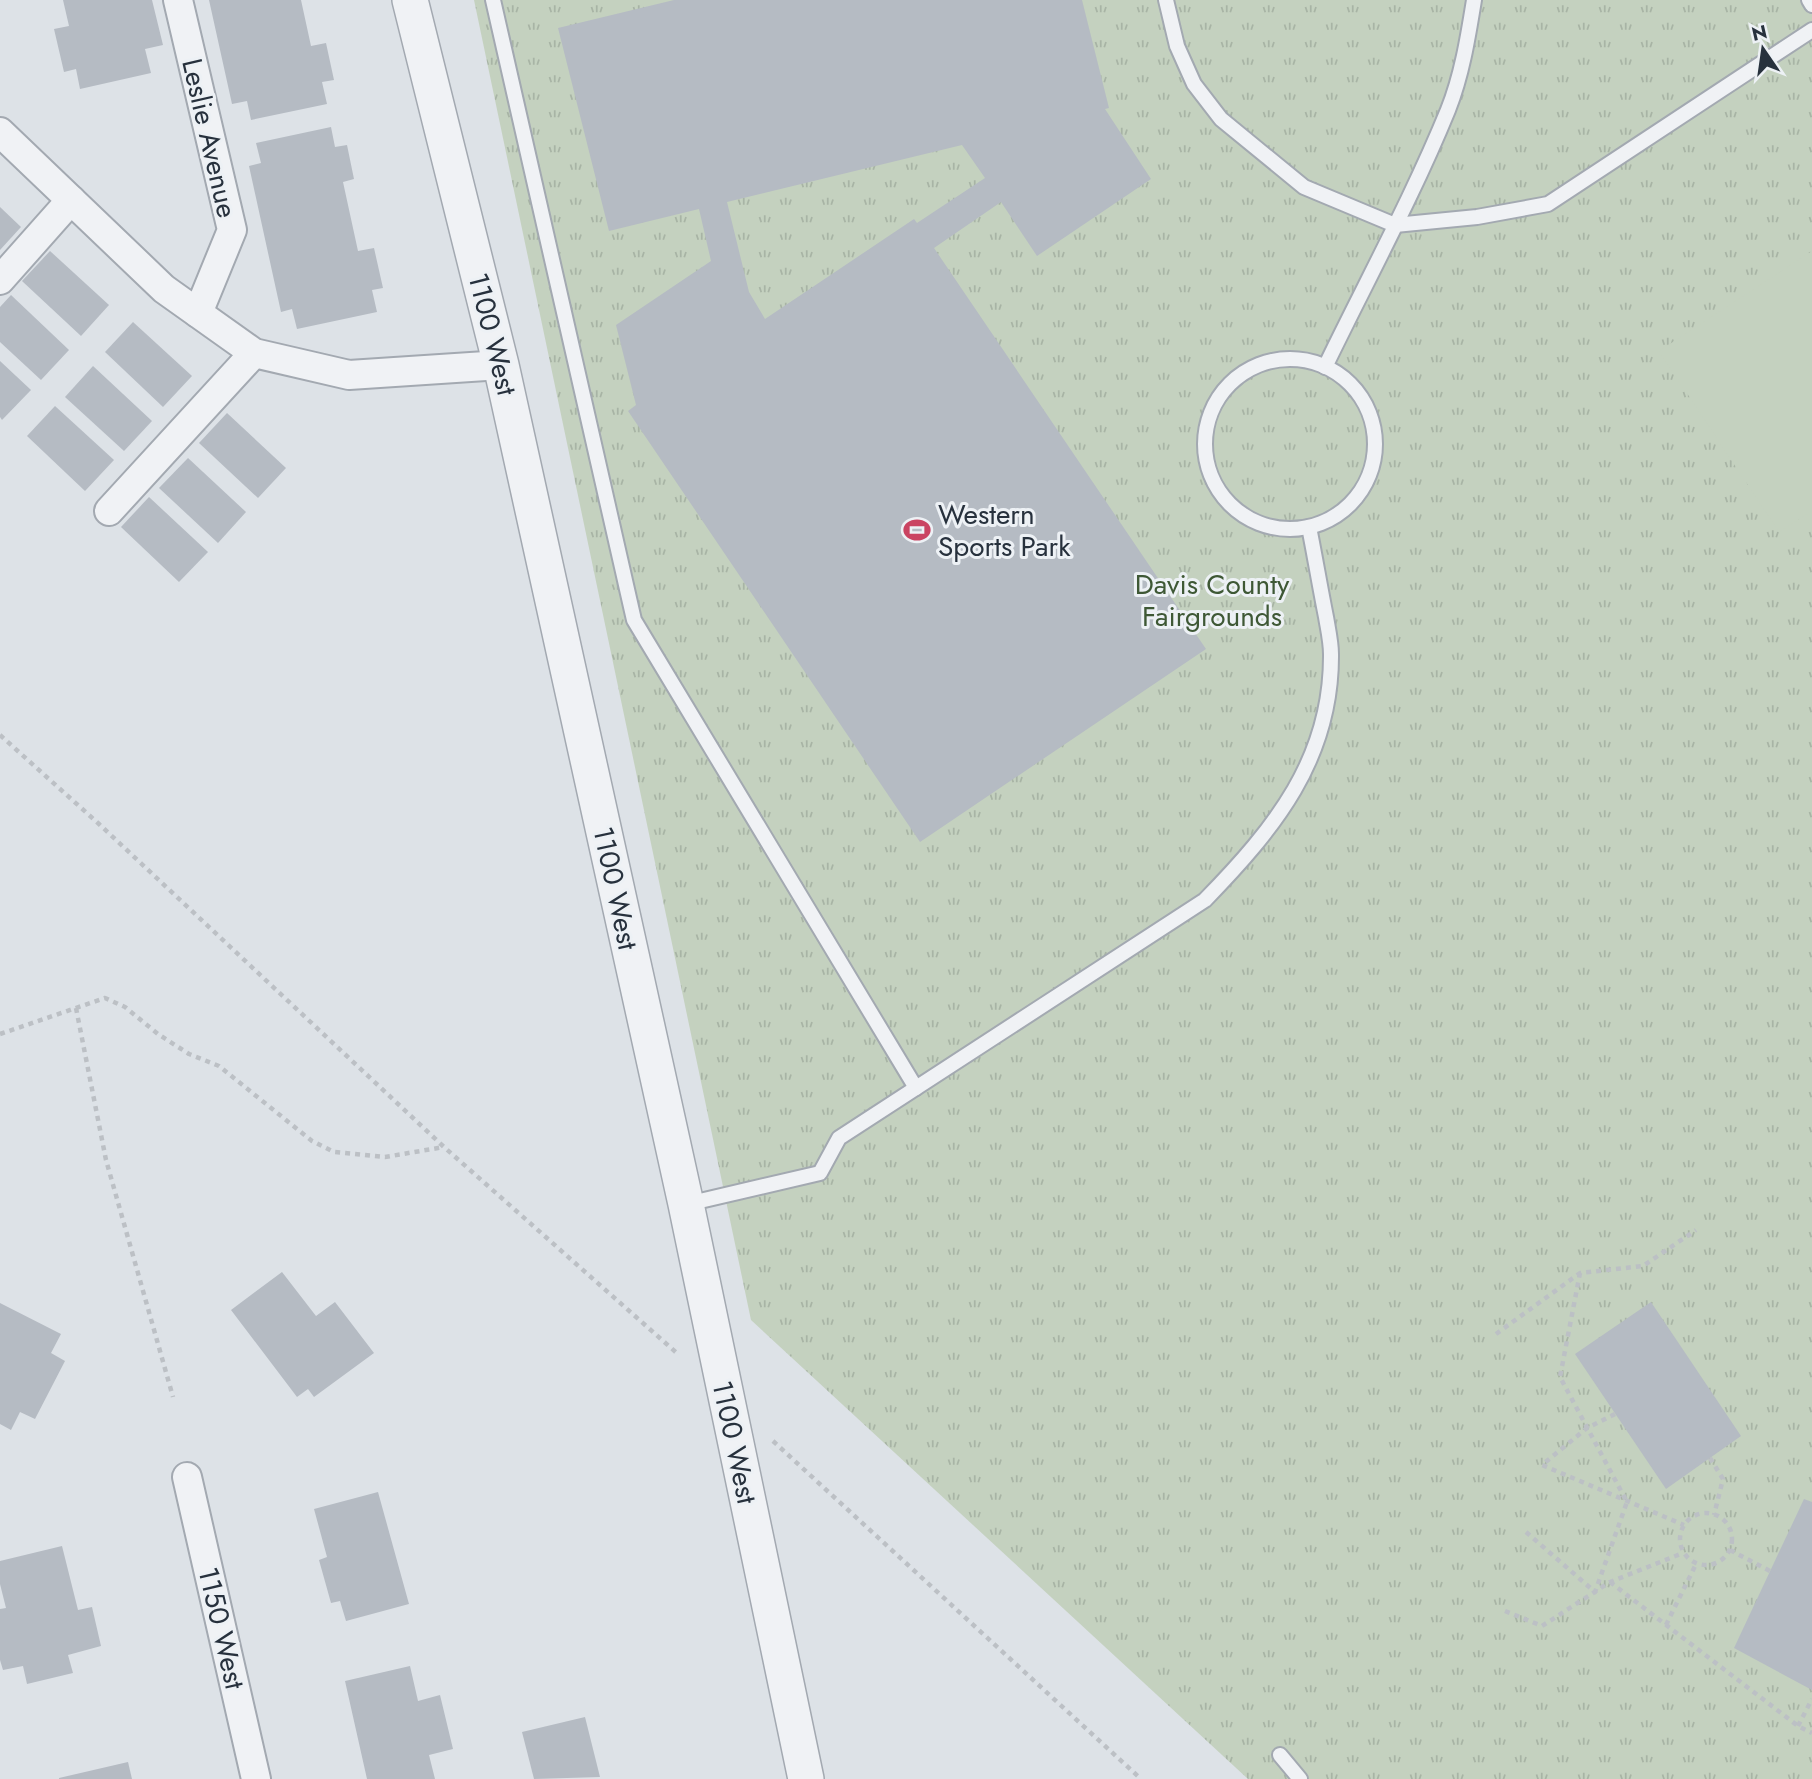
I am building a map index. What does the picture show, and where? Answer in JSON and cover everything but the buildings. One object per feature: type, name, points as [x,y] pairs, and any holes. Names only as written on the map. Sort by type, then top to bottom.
[{"type":"street","name":"Leslie Avenue","points":[[178,0],[232,230],[198,313]]},
{"type":"street","name":"1100 West","points":[[410,0],[501,365],[686,1204],[806,1779]]},
{"type":"street","points":[[0,132],[164,289],[254,353],[349,375],[501,365]]},
{"type":"street","points":[[0,280],[71,200]]},
{"type":"street","points":[[109,511],[254,353]]},
{"type":"street","name":"1150 West","points":[[187,1477],[256,1779]]},
{"type":"lane","points":[[493,0],[634,620],[916,1088]]},
{"type":"lane","points":[[1166,0],[1177,46],[1194,84],[1221,119],[1304,187],[1395,225],[1477,217],[1548,204],[1812,30]]},
{"type":"lane","points":[[1325,367],[1449,108],[1467,43],[1474,0]]},
{"type":"lane","points":[[1809,0],[1812,5]]},
{"type":"lane","points":[[1283,359],[1311,361],[1336,372],[1357,390],[1371,414],[1376,441],[1373,469],[1361,493],[1341,513],[1317,526],[1309,527],[1291,530],[1265,527],[1241,515],[1222,497],[1209,475],[1204,449],[1206,423],[1217,399],[1234,379],[1256,365],[1283,359]]},
{"type":"lane","points":[[686,1204],[820,1173],[839,1138],[1205,900],[1267,832],[1292,797],[1315,752],[1328,701],[1331,652],[1309,527]]},
{"type":"lane","points":[[1280,1755],[1300,1779]]},
{"type":"path","points":[[0,735],[99,824],[444,1147],[650,1329]]},
{"type":"path","points":[[0,1034],[105,998],[125,1007],[158,1034],[189,1054],[219,1066],[312,1141],[334,1152],[385,1157],[444,1147]]},
{"type":"path","points":[[76,1008],[106,1160],[173,1397]]},
{"type":"path","points":[[1496,1334],[1580,1273],[1643,1266],[1696,1230]]},
{"type":"path","points":[[1580,1273],[1560,1377],[1627,1502],[1595,1592]]},
{"type":"path","points":[[1615,1414],[1587,1428],[1542,1465],[1684,1525]]},
{"type":"path","points":[[768,1436],[1141,1779]]},
{"type":"path","points":[[1710,1458],[1723,1479],[1714,1514]]},
{"type":"path","points":[[1698,1514],[1714,1514],[1728,1526],[1731,1534],[1730,1550],[1717,1563],[1696,1564],[1683,1553],[1680,1536],[1684,1525],[1698,1514]]},
{"type":"path","points":[[1526,1532],[1595,1592]]},
{"type":"path","points":[[1730,1550],[1770,1571]]},
{"type":"path","points":[[1505,1611],[1542,1626],[1610,1582],[1683,1553]]},
{"type":"path","points":[[1666,1625],[1696,1564]]},
{"type":"path","points":[[1610,1582],[1798,1726],[1812,1733]]},
{"type":"path","points":[[1798,1726],[1812,1699]]},
{"type":"green space","name":"Davis County Fairgrounds","points":[[474,0],[1812,0],[1812,1779],[1248,1779],[751,1320]]},
{"type":"green space","points":[[1812,251],[1812,511],[1779,532],[1659,351]]},
{"type":"place","name":"Western Sports Park","points":[[917,530]]}]
